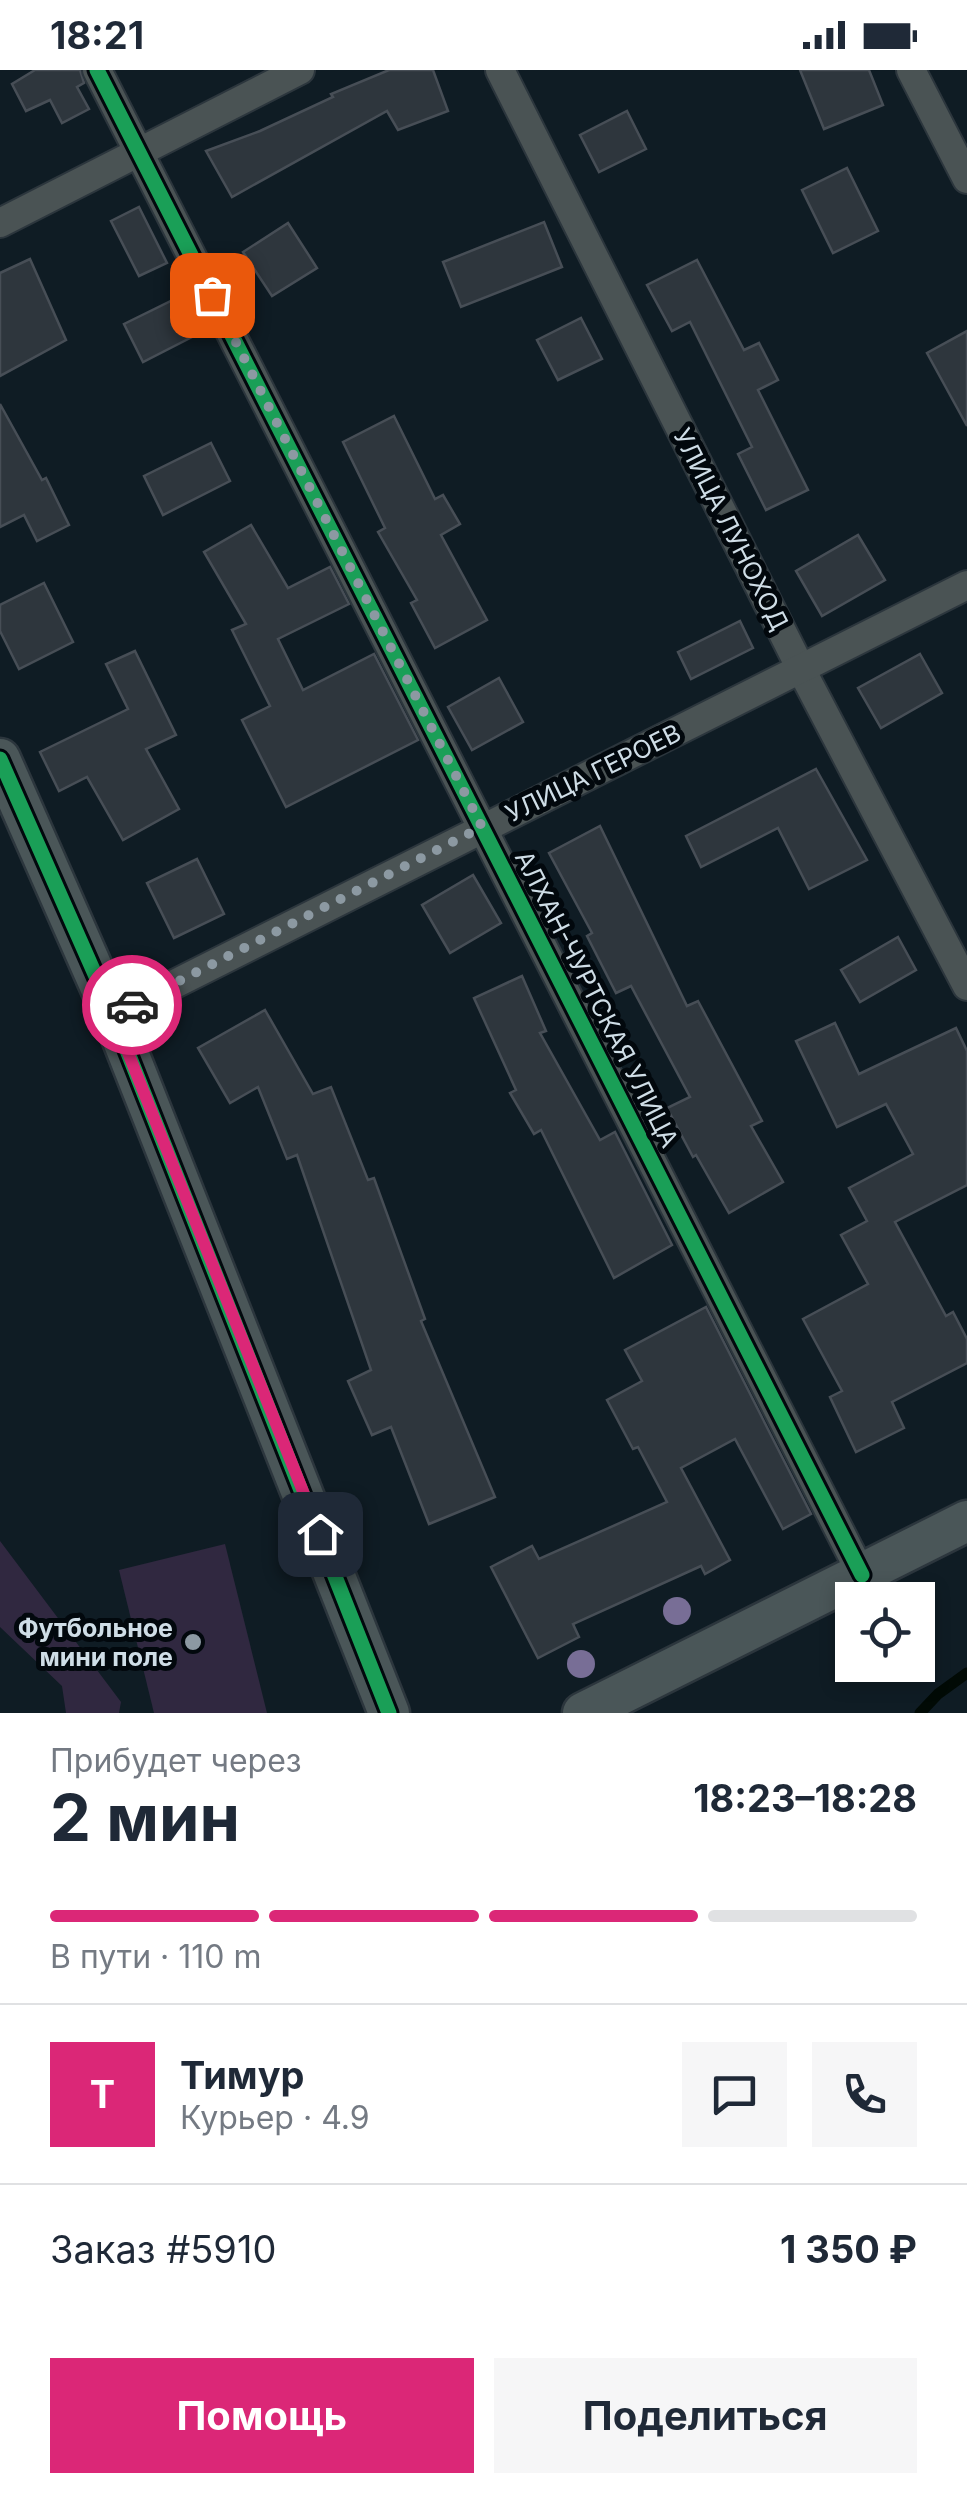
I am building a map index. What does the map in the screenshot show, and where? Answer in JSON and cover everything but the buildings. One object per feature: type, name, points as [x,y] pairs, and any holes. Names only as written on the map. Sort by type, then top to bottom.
[{"type":"street","name":"АЛХАН-ЧУРТСКАЯ УЛИЦА","points":[[97,70],[862,1575]]},
{"type":"street","points":[[0,224],[300,70]]},
{"type":"street","name":"УЛИЦА ЛУНОХОД","points":[[500,70],[802,671],[967,986]]},
{"type":"street","points":[[911,70],[967,179]]},
{"type":"street","name":"УЛИЦА ГЕРОЕВ","points":[[113,1015],[967,585]]},
{"type":"street","points":[[0,759],[113,1015],[389,1713]]},
{"type":"street","points":[[583,1713],[967,1521]]},
{"type":"shaded area","points":[[0,1541],[121,1702],[119,1713],[66,1713],[62,1686],[0,1627]]},
{"type":"shaded area","name":"Футбольное мини поле","points":[[225,1544],[267,1713],[154,1713],[119,1570]]},
{"type":"waterway","points":[[920,1713],[967,1673]]},
{"type":"cycle path","points":[[97,70],[862,1575]]},
{"type":"cycle path","points":[[0,759],[113,1015],[389,1713]]},
{"type":"way so far","points":[[132,1005],[482,827],[212,295]]},
{"type":"place","name":"Футбольное мини поле","points":[[193,1642]]},
{"type":"route","points":[[132,1005],[113,1015],[320,1534]]}]
